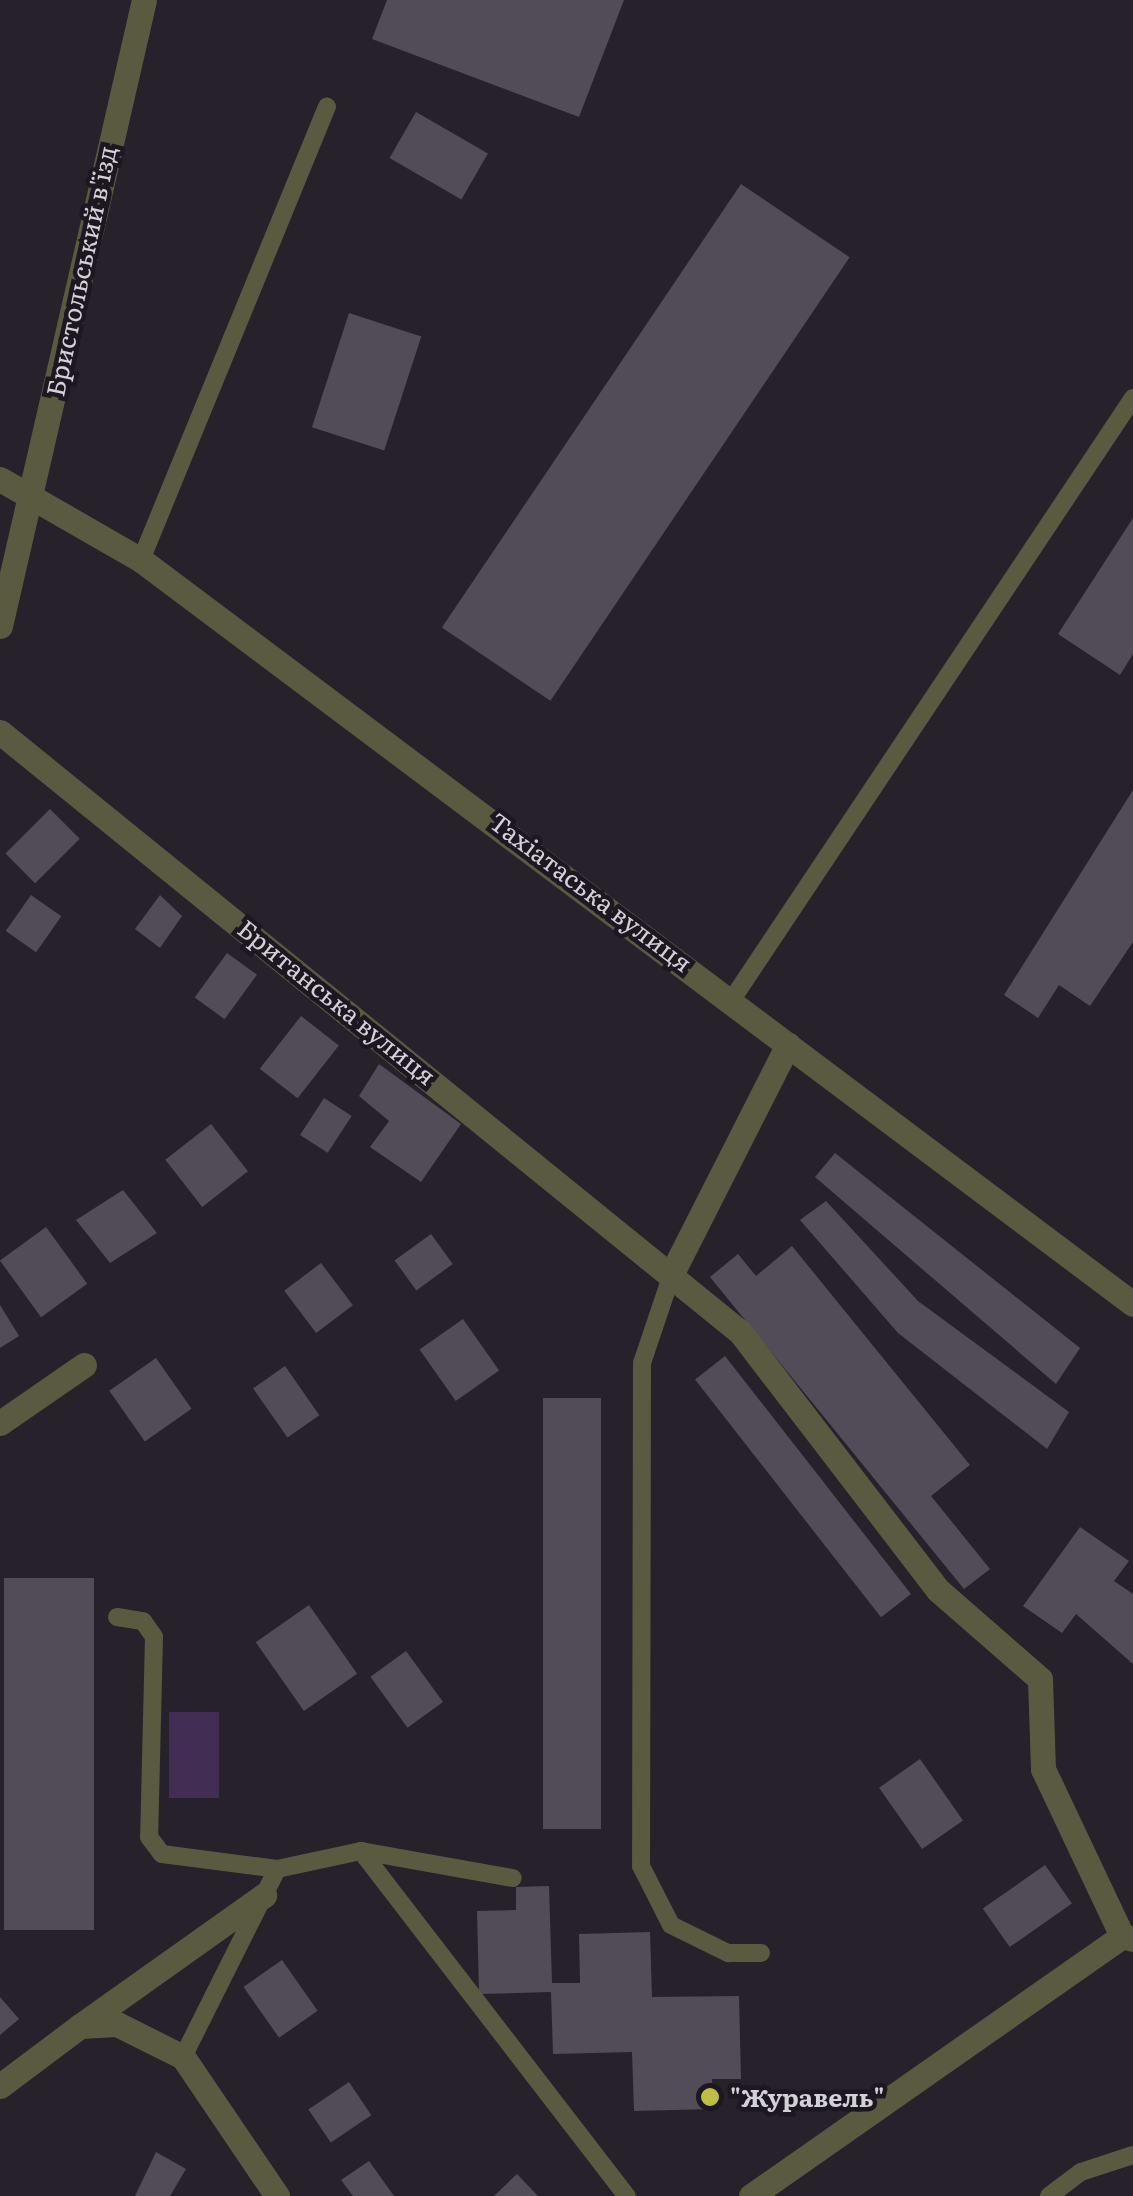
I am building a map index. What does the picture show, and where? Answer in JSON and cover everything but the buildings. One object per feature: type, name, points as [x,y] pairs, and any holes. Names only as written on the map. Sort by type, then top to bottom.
[{"type":"street","name":"Бристольський в'їзд","points":[[33,504],[144,0]]},
{"type":"street","points":[[0,479],[33,504],[0,626]]},
{"type":"street","name":"Тахіатаська вулиця","points":[[33,504],[142,560],[733,998],[788,1044],[1133,1304]]},
{"type":"street","name":"Британська вулиця","points":[[0,732],[673,1271],[740,1332],[938,1590],[1040,1678],[1043,1769],[1128,1938]]},
{"type":"street","points":[[673,1271],[788,1044]]},
{"type":"street","points":[[0,1423],[84,1365]]},
{"type":"street","points":[[0,2086],[264,1894]]},
{"type":"street","points":[[751,2196],[1128,1938]]},
{"type":"street","points":[[80,2026],[118,2024],[183,2057],[277,2196]]},
{"type":"lane","points":[[142,560],[327,108]]},
{"type":"lane","points":[[733,998],[1133,398]]},
{"type":"lane","points":[[673,1271],[642,1363],[641,1866],[670,1924],[713,1948],[761,1953]]},
{"type":"lane","points":[[118,1618],[143,1621],[154,1637],[149,1837],[177,1863],[278,1869],[361,1850],[513,1878]]},
{"type":"lane","points":[[361,1850],[628,2196]]},
{"type":"lane","points":[[183,2057],[278,1869]]},
{"type":"lane","points":[[1049,2196],[1081,2172],[1133,2155]]},
{"type":"shaded area","points":[[169,1712],[219,1712],[219,1798],[169,1798]]},
{"type":"place","name":"\"Журавель\"","points":[[710,2097]]}]
